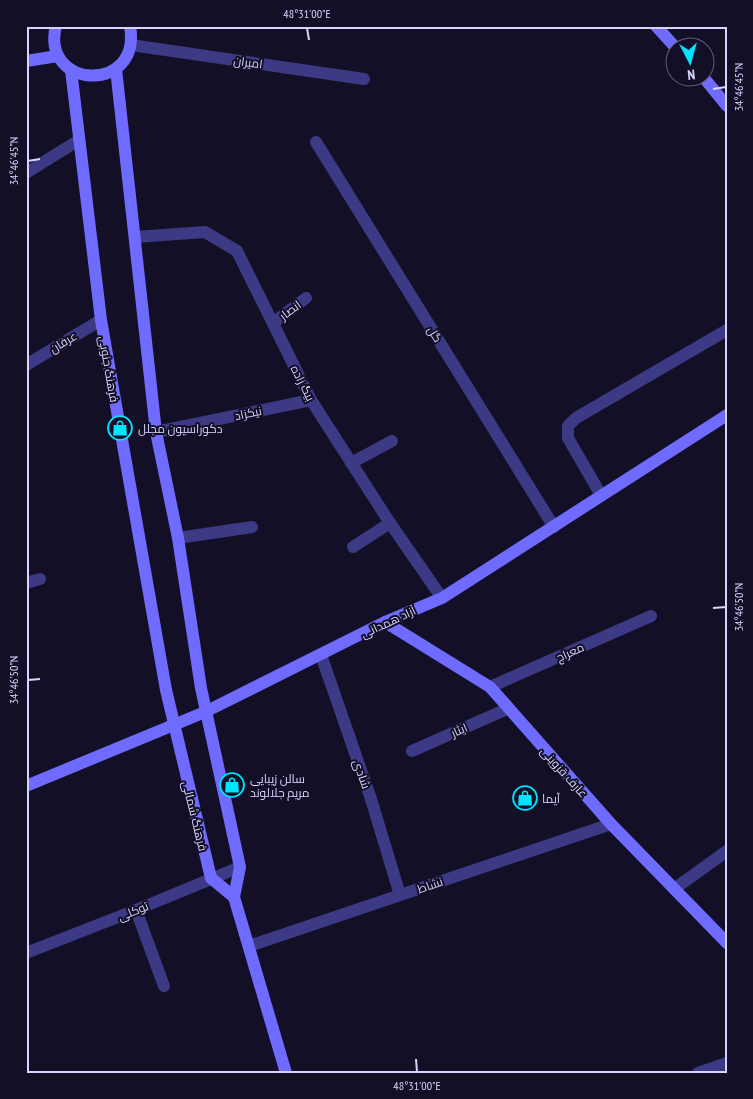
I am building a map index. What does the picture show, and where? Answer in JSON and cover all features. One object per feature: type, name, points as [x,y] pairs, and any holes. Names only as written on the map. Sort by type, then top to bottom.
[{"type":"street","points":[[56,26],[54,42],[58,56],[71,70],[82,75],[94,77],[116,69],[128,54],[131,45],[130,26]]},
{"type":"street","points":[[656,26],[667,38]]},
{"type":"street","name":"امیران","points":[[131,45],[364,79]]},
{"type":"street","points":[[26,61],[58,56]]},
{"type":"street","points":[[116,69],[156,432],[178,538],[205,712],[240,867],[234,897],[283,1072]]},
{"type":"street","name":"فرهنگ جنوبی","points":[[71,70],[101,320],[173,724]]},
{"type":"street","points":[[712,88],[727,106]]},
{"type":"street","points":[[26,173],[79,140]]},
{"type":"street","name":"گل","points":[[316,142],[554,527]]},
{"type":"street","name":"بیگ زاده","points":[[135,237],[205,232],[237,251],[311,400],[390,523],[442,598]]},
{"type":"street","name":"انصار","points":[[273,323],[306,298]]},
{"type":"street","name":"عرفان","points":[[26,365],[101,320]]},
{"type":"street","points":[[601,495],[568,438],[568,426],[576,418],[727,330]]},
{"type":"street","name":"نیکزاد","points":[[156,432],[311,400]]},
{"type":"street","name":"آزاد همدانی","points":[[26,786],[205,712],[385,622],[442,598],[727,415]]},
{"type":"street","points":[[351,462],[392,441]]},
{"type":"street","points":[[353,547],[390,523]]},
{"type":"street","points":[[178,538],[252,528]]},
{"type":"street","points":[[26,583],[40,579]]},
{"type":"street","name":"معراج","points":[[490,687],[651,616]]},
{"type":"street","name":"عارف قزوینی","points":[[385,622],[490,687],[507,709],[611,824],[727,943]]},
{"type":"street","name":"شادی","points":[[321,654],[371,799],[400,895]]},
{"type":"street","name":"ایثار","points":[[412,751],[507,709]]},
{"type":"street","name":"فرهنگ شمالی","points":[[173,724],[211,878]]},
{"type":"street","name":"نشاط","points":[[249,946],[611,824]]},
{"type":"street","points":[[674,889],[727,850]]},
{"type":"street","name":"توکلی","points":[[26,953],[240,867]]},
{"type":"street","points":[[211,878],[234,897]]},
{"type":"street","points":[[136,910],[164,986]]},
{"type":"street","points":[[701,1072],[727,1063]]},
{"type":"place","name":"دکوراسیون مجلل","points":[[120,428]]},
{"type":"place","name":"سالن زیبایی مریم جلالوند","points":[[232,785]]},
{"type":"place","name":"آيما","points":[[525,798]]}]
